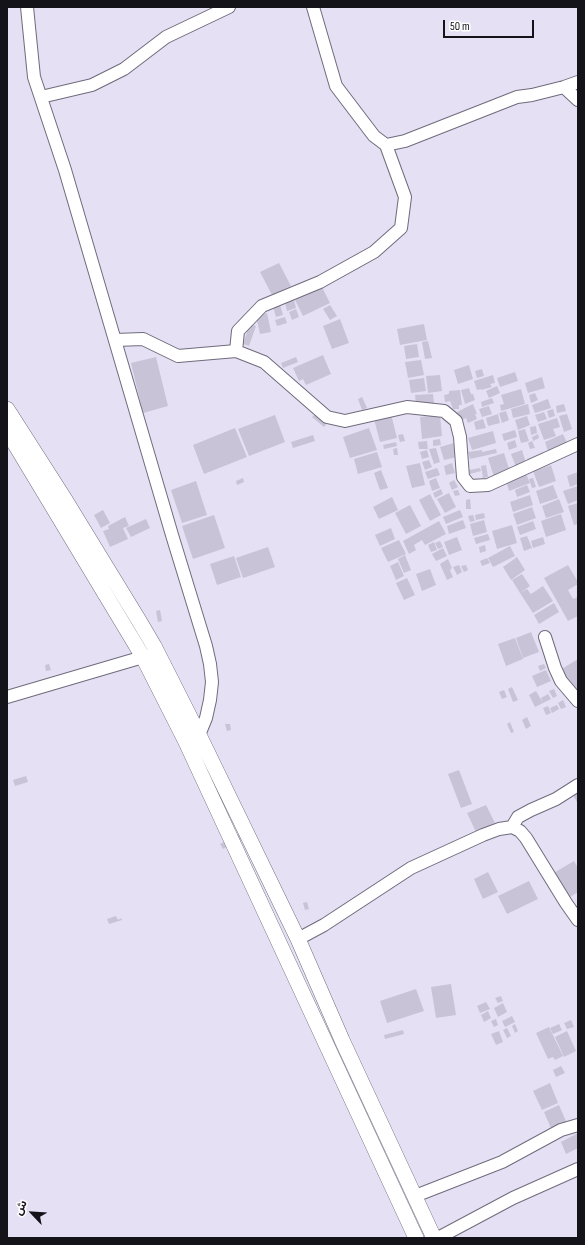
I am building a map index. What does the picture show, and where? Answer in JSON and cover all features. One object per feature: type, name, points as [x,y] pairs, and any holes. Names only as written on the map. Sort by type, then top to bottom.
[{"type":"main road","points":[[7,409],[64,498],[154,646],[199,734],[298,939],[342,1040],[434,1238]]},
{"type":"main road","points":[[7,431],[143,656],[186,742],[416,1238]]},
{"type":"main road","points":[[186,742],[199,734]]},
{"type":"main road","points":[[328,1047],[342,1040]]},
{"type":"street","points":[[27,7],[34,77],[65,170],[172,535],[205,641],[212,682],[206,718],[199,734]]},
{"type":"street","points":[[41,97],[92,85],[124,69],[166,37],[229,7]]},
{"type":"street","points":[[236,351],[238,331],[262,306],[320,282],[367,256],[374,252],[401,228],[405,197],[386,145],[374,136],[336,86],[313,7]]},
{"type":"street","points":[[386,145],[405,141],[517,97],[532,95],[578,82]]},
{"type":"street","points":[[564,87],[578,100]]},
{"type":"street","points":[[115,340],[143,339],[178,356],[236,351],[264,362],[327,417],[345,421],[406,406],[444,411],[456,421],[460,437],[462,477],[470,486],[488,485],[578,444]]},
{"type":"street","points":[[545,637],[561,681],[578,701]]},
{"type":"street","points":[[7,697],[143,656]]},
{"type":"street","points":[[512,827],[518,817],[556,799],[578,785]]},
{"type":"street","points":[[298,939],[324,925],[411,868],[483,835],[499,829],[512,827],[520,831],[526,838],[578,920]]},
{"type":"street","points":[[415,1196],[502,1162],[560,1130],[578,1125]]},
{"type":"street","points":[[438,1238],[513,1198],[578,1169]]},
{"type":"building","points":[[279,263],[291,286],[272,295],[260,272]]},
{"type":"building","points":[[322,287],[330,303],[303,316],[295,300]]},
{"type":"building","points":[[294,300],[296,308],[287,311],[285,303]]},
{"type":"building","points":[[280,305],[283,315],[276,317],[273,307]]},
{"type":"building","points":[[330,305],[337,316],[330,320],[323,309]]},
{"type":"building","points":[[296,309],[299,317],[292,320],[289,312]]},
{"type":"building","points":[[267,313],[271,332],[260,334],[256,316]]},
{"type":"building","points":[[285,317],[287,323],[277,326],[275,320]]},
{"type":"building","points":[[340,319],[349,343],[332,349],[323,326]]},
{"type":"building","points":[[250,324],[256,326],[249,346],[243,344]]},
{"type":"building","points":[[424,324],[427,340],[400,345],[397,329]]},
{"type":"building","points":[[428,341],[432,358],[425,359],[422,342]]},
{"type":"building","points":[[417,344],[419,357],[406,359],[404,346]]},
{"type":"building","points":[[323,355],[331,374],[306,385],[303,379],[299,381],[293,368]]},
{"type":"building","points":[[156,357],[168,406],[143,413],[131,363]]},
{"type":"building","points":[[296,357],[298,362],[283,368],[281,363]]},
{"type":"building","points":[[421,360],[424,375],[408,378],[405,362]]},
{"type":"building","points":[[469,365],[473,379],[458,384],[454,370]]},
{"type":"building","points":[[482,369],[484,376],[477,378],[475,371]]},
{"type":"building","points":[[515,372],[518,381],[500,387],[497,378]]},
{"type":"building","points":[[440,375],[442,391],[428,393],[426,376]]},
{"type":"building","points":[[493,375],[495,383],[490,384],[492,387],[477,390],[474,381]]},
{"type":"building","points":[[542,377],[545,388],[528,393],[525,383]]},
{"type":"building","points":[[424,378],[426,391],[411,393],[409,380]]},
{"type":"building","points":[[497,386],[500,393],[489,398],[486,391]]},
{"type":"building","points":[[469,388],[475,400],[465,404],[461,390]]},
{"type":"building","points":[[521,389],[525,404],[501,411],[500,405],[504,404],[501,395]]},
{"type":"building","points":[[460,390],[462,405],[459,405],[459,409],[453,409],[450,401],[445,402],[444,395],[449,394],[449,391]]},
{"type":"building","points":[[535,393],[538,400],[531,403],[529,395]]},
{"type":"building","points":[[433,394],[434,403],[416,404],[415,395]]},
{"type":"building","points":[[362,397],[367,408],[362,410],[358,399]]},
{"type":"building","points":[[492,398],[494,403],[482,407],[481,402]]},
{"type":"building","points":[[548,399],[551,408],[535,413],[532,405]]},
{"type":"building","points":[[473,404],[477,414],[475,414],[477,419],[468,423],[466,418],[460,421],[457,412]]},
{"type":"building","points":[[528,404],[530,414],[513,418],[511,409]]},
{"type":"building","points":[[564,404],[566,411],[557,413],[556,406]]},
{"type":"building","points":[[489,406],[492,414],[482,417],[479,409]]},
{"type":"building","points":[[553,409],[555,416],[549,418],[547,411]]},
{"type":"building","points":[[506,411],[509,420],[502,423],[499,413]]},
{"type":"building","points":[[544,412],[547,419],[538,422],[535,415]]},
{"type":"building","points":[[316,413],[328,422],[324,427],[312,417]]},
{"type":"building","points":[[391,414],[397,438],[380,442],[374,419]]},
{"type":"building","points":[[498,414],[500,423],[488,426],[486,418]]},
{"type":"building","points":[[567,414],[572,429],[564,432],[559,416]]},
{"type":"building","points":[[275,415],[285,442],[249,456],[238,429]]},
{"type":"building","points":[[440,415],[442,436],[422,439],[420,417]]},
{"type":"building","points":[[527,416],[530,425],[518,430],[515,420]]},
{"type":"building","points":[[557,418],[560,427],[553,429],[556,436],[544,440],[538,424]]},
{"type":"building","points":[[483,419],[486,428],[476,430],[474,422]]},
{"type":"building","points":[[536,426],[537,433],[531,435],[530,427]]},
{"type":"building","points":[[235,428],[247,457],[204,474],[193,445]]},
{"type":"building","points":[[369,428],[377,450],[350,458],[343,437]]},
{"type":"building","points":[[525,429],[529,441],[521,443],[518,431]]},
{"type":"building","points":[[515,430],[517,437],[504,441],[502,434]]},
{"type":"building","points":[[493,431],[496,443],[472,450],[468,438]]},
{"type":"building","points":[[403,434],[405,441],[400,442],[398,435]]},
{"type":"building","points":[[538,434],[539,438],[533,441],[532,437]]},
{"type":"building","points":[[563,434],[567,443],[548,451],[545,442]]},
{"type":"building","points":[[313,435],[315,441],[293,448],[291,442]]},
{"type":"building","points":[[440,439],[441,445],[433,446],[433,440]]},
{"type":"building","points":[[515,440],[517,447],[509,450],[507,443]]},
{"type":"building","points":[[427,441],[428,449],[419,449],[418,442]]},
{"type":"building","points":[[532,441],[535,448],[530,449],[528,443]]},
{"type":"building","points":[[396,442],[397,446],[384,449],[383,445]]},
{"type":"building","points":[[454,443],[457,457],[444,460],[440,447]]},
{"type":"building","points":[[397,448],[398,455],[394,455],[393,449]]},
{"type":"building","points":[[436,448],[440,462],[434,464],[429,449]]},
{"type":"building","points":[[496,449],[497,453],[470,459],[468,452],[482,450],[482,452]]},
{"type":"building","points":[[427,450],[429,457],[422,459],[420,452]]},
{"type":"building","points":[[522,450],[526,463],[516,467],[511,454]]},
{"type":"building","points":[[377,452],[382,467],[358,474],[354,459]]},
{"type":"building","points":[[543,452],[545,456],[528,463],[527,459]]},
{"type":"building","points":[[504,453],[510,472],[494,477],[488,458]]},
{"type":"building","points":[[429,460],[432,467],[425,470],[422,462]]},
{"type":"building","points":[[420,463],[425,485],[412,488],[406,466]]},
{"type":"building","points":[[452,463],[455,473],[446,475],[444,466]]},
{"type":"building","points":[[486,465],[488,477],[483,478],[481,466]]},
{"type":"building","points":[[551,465],[556,481],[539,487],[533,471]]},
{"type":"building","points":[[437,468],[440,475],[428,479],[425,472]]},
{"type":"building","points":[[480,468],[481,471],[470,474],[469,470]]},
{"type":"building","points":[[381,470],[388,488],[380,490],[374,473]]},
{"type":"building","points":[[578,472],[578,484],[570,487],[567,476]]},
{"type":"building","points":[[526,474],[530,483],[509,491],[506,481]]},
{"type":"building","points":[[243,478],[244,482],[237,485],[236,481]]},
{"type":"building","points":[[436,478],[440,488],[432,491],[429,481]]},
{"type":"building","points":[[533,478],[536,487],[532,488],[529,479]]},
{"type":"building","points":[[454,480],[458,487],[452,490],[449,483]]},
{"type":"building","points":[[196,481],[207,515],[182,523],[171,490]]},
{"type":"building","points":[[527,485],[530,492],[517,497],[515,490]]},
{"type":"building","points":[[553,485],[558,498],[540,504],[536,491]]},
{"type":"building","points":[[578,486],[578,500],[568,504],[563,491]]},
{"type":"building","points":[[441,489],[443,494],[435,498],[433,493]]},
{"type":"building","points":[[458,490],[460,495],[455,496],[453,491]]},
{"type":"building","points":[[449,493],[456,507],[445,513],[437,499]]},
{"type":"building","points":[[430,494],[441,515],[430,521],[419,500]]},
{"type":"building","points":[[530,495],[533,505],[513,512],[510,502]]},
{"type":"building","points":[[392,497],[398,510],[379,519],[373,507]]},
{"type":"building","points":[[470,499],[471,509],[466,509],[466,500]]},
{"type":"building","points":[[559,499],[564,512],[546,518],[542,506]]},
{"type":"building","points":[[578,503],[578,524],[574,525],[568,506]]},
{"type":"building","points":[[410,505],[421,526],[406,534],[395,513]]},
{"type":"building","points":[[532,507],[536,518],[517,525],[513,514]]},
{"type":"building","points":[[103,510],[110,523],[101,528],[94,515]]},
{"type":"building","points":[[460,510],[463,517],[446,524],[443,517]]},
{"type":"building","points":[[484,513],[485,518],[476,520],[475,515]]},
{"type":"building","points":[[561,514],[566,530],[546,537],[541,521]]},
{"type":"building","points":[[214,515],[225,548],[193,559],[182,526]]},
{"type":"building","points":[[473,515],[475,521],[470,522],[468,516]]},
{"type":"building","points":[[125,517],[129,526],[123,528],[128,539],[110,547],[103,531],[109,529],[108,526]]},
{"type":"building","points":[[146,519],[150,528],[131,537],[126,528]]},
{"type":"building","points":[[463,520],[466,528],[449,534],[447,526]]},
{"type":"building","points":[[484,520],[487,532],[473,536],[470,524]]},
{"type":"building","points":[[439,521],[446,534],[425,545],[422,540],[414,545],[416,550],[409,554],[403,541]]},
{"type":"building","points":[[533,521],[536,529],[520,535],[517,527]]},
{"type":"building","points":[[512,525],[517,543],[497,549],[492,531]]},
{"type":"building","points":[[391,528],[395,539],[380,546],[375,535]]},
{"type":"building","points":[[488,534],[490,540],[476,544],[474,538]]},
{"type":"building","points":[[527,536],[532,548],[524,551],[520,538]]},
{"type":"building","points":[[457,537],[462,550],[449,555],[444,542]]},
{"type":"building","points":[[543,537],[545,544],[533,548],[531,541]]},
{"type":"building","points":[[399,540],[406,554],[388,562],[381,548]]},
{"type":"building","points":[[440,541],[443,547],[438,549],[435,543]]},
{"type":"building","points":[[434,542],[437,550],[431,552],[428,545]]},
{"type":"building","points":[[485,545],[486,551],[480,553],[479,547]]},
{"type":"building","points":[[510,546],[515,556],[493,567],[488,558]]},
{"type":"building","points":[[268,547],[275,567],[243,578],[236,558]]},
{"type":"building","points":[[443,548],[447,556],[436,561],[432,554]]},
{"type":"building","points":[[405,555],[411,570],[404,573],[398,559]]},
{"type":"building","points":[[234,556],[241,577],[217,585],[210,564]]},
{"type":"building","points":[[517,557],[525,570],[511,580],[503,567]]},
{"type":"building","points":[[487,558],[490,563],[482,566],[480,561]]},
{"type":"building","points":[[448,559],[452,568],[450,570],[453,577],[447,580],[440,564]]},
{"type":"building","points":[[398,562],[404,576],[396,580],[390,566]]},
{"type":"building","points":[[459,565],[462,572],[457,575],[453,567]]},
{"type":"building","points":[[466,565],[468,570],[464,572],[461,566]]},
{"type":"building","points":[[568,565],[578,582],[578,584],[568,590],[573,599],[578,597],[578,616],[568,621],[544,578]]},
{"type":"building","points":[[430,569],[436,585],[422,591],[416,574]]},
{"type":"building","points":[[522,574],[530,586],[520,593],[512,580]]},
{"type":"building","points":[[407,578],[415,595],[404,600],[396,583]]},
{"type":"building","points":[[543,586],[553,601],[533,613],[520,593],[527,589],[531,594]]},
{"type":"building","points":[[554,603],[559,612],[539,624],[534,615]]},
{"type":"building","points":[[160,610],[162,621],[158,622],[156,611]]},
{"type":"building","points":[[531,632],[539,652],[523,658],[516,638]]},
{"type":"building","points":[[515,638],[523,659],[506,666],[498,644]]},
{"type":"building","points":[[578,659],[578,697],[569,681],[567,682],[560,670]]},
{"type":"building","points":[[49,664],[51,670],[46,671],[45,665]]},
{"type":"building","points":[[544,664],[546,668],[540,671],[538,666]]},
{"type":"building","points":[[546,670],[551,681],[537,687],[532,676]]},
{"type":"building","points":[[512,687],[518,700],[513,702],[508,689]]},
{"type":"building","points":[[554,689],[557,696],[553,698],[549,691]]},
{"type":"building","points":[[504,690],[507,697],[502,699],[499,692]]},
{"type":"building","points":[[536,691],[543,703],[535,707],[529,695]]},
{"type":"building","points":[[548,694],[551,699],[543,703],[541,698]]},
{"type":"building","points":[[563,700],[566,707],[561,709],[558,703]]},
{"type":"building","points":[[557,705],[559,709],[552,713],[550,708]]},
{"type":"building","points":[[548,706],[551,713],[546,715],[543,708]]},
{"type":"building","points":[[527,717],[531,726],[526,729],[522,720]]},
{"type":"building","points":[[510,722],[514,732],[511,733],[507,724]]},
{"type":"building","points":[[225,724],[230,724],[231,730],[227,731]]},
{"type":"building","points":[[459,770],[472,804],[461,808],[448,774]]},
{"type":"building","points":[[26,776],[28,782],[15,786],[13,780]]},
{"type":"building","points":[[578,792],[578,804],[573,795]]},
{"type":"building","points":[[486,805],[495,823],[476,832],[467,813]]},
{"type":"building","points":[[242,833],[245,838],[223,849],[220,844]]},
{"type":"building","points":[[574,861],[578,868],[578,892],[567,899],[552,874]]},
{"type":"building","points":[[488,872],[498,892],[483,899],[474,879]]},
{"type":"building","points":[[529,881],[538,899],[507,914],[498,896]]},
{"type":"building","points":[[307,902],[309,909],[305,910],[303,903]]},
{"type":"building","points":[[116,916],[118,920],[121,918],[122,920],[109,924],[107,919]]},
{"type":"building","points":[[451,984],[456,1015],[436,1018],[431,987]]},
{"type":"building","points":[[416,989],[424,1011],[387,1023],[380,1001]]},
{"type":"building","points":[[501,996],[503,1001],[498,1003],[495,998]]},
{"type":"building","points":[[486,1002],[490,1009],[480,1013],[477,1006]]},
{"type":"building","points":[[503,1003],[507,1012],[498,1017],[494,1008]]},
{"type":"building","points":[[488,1011],[491,1018],[484,1022],[481,1015]]},
{"type":"building","points":[[512,1016],[515,1022],[505,1027],[502,1021]]},
{"type":"building","points":[[496,1019],[498,1025],[494,1027],[491,1021]]},
{"type":"building","points":[[571,1020],[574,1027],[567,1029],[564,1023]]},
{"type":"building","points":[[515,1024],[518,1031],[515,1033],[512,1026]]},
{"type":"building","points":[[559,1024],[562,1030],[553,1034],[550,1028]]},
{"type":"building","points":[[549,1027],[563,1056],[555,1060],[553,1057],[548,1059],[536,1033]]},
{"type":"building","points":[[507,1028],[511,1036],[507,1038],[503,1030]]},
{"type":"building","points":[[403,1030],[404,1034],[385,1039],[384,1035]]},
{"type":"building","points":[[499,1031],[503,1042],[496,1045],[491,1034]]},
{"type":"building","points":[[567,1031],[576,1051],[564,1057],[555,1037]]},
{"type":"building","points":[[561,1066],[565,1073],[556,1077],[553,1070]]},
{"type":"building","points":[[550,1083],[558,1103],[542,1110],[533,1091]]},
{"type":"building","points":[[559,1105],[568,1126],[553,1133],[544,1112]]},
{"type":"building","points":[[578,1133],[578,1148],[566,1154],[561,1142]]}]
